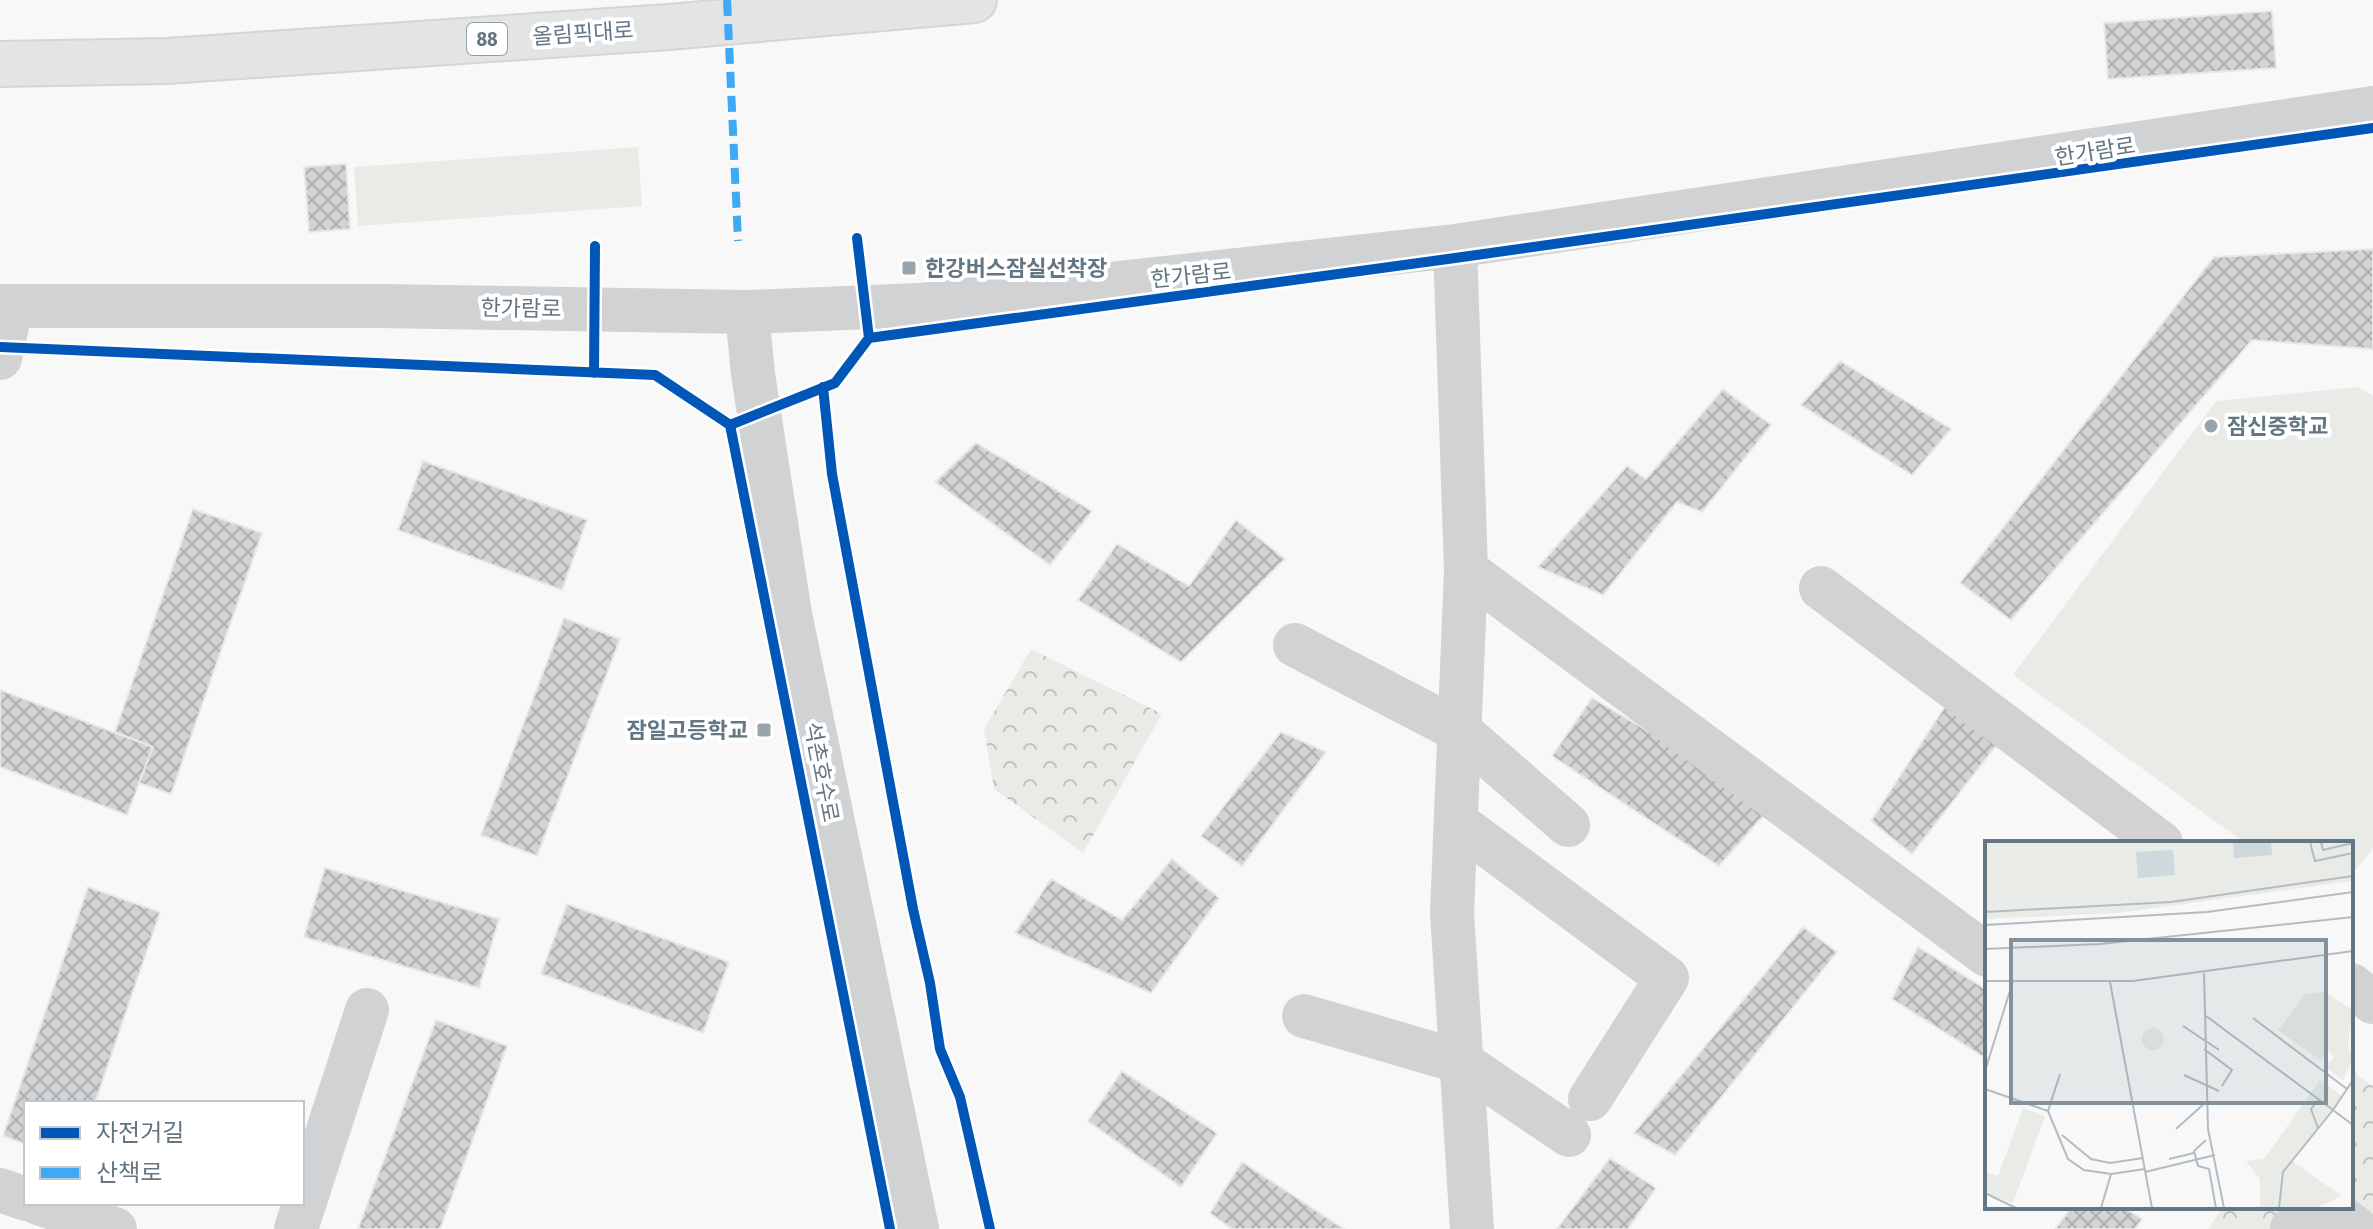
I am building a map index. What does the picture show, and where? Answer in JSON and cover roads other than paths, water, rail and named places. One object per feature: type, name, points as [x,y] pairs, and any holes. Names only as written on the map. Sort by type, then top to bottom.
[{"type":"highway","name":"올림픽대로","points":[[0,64],[167,61],[669,27],[974,0]]},
{"type":"street","name":"한가람로","points":[[6,306],[380,306],[747,312],[920,305],[1455,246],[2373,108]]},
{"type":"street","points":[[1455,246],[1466,570],[1452,913],[1467,1225]]},
{"type":"street","points":[[0,358],[6,306]]},
{"type":"street","name":"석촌호수로","points":[[747,312],[753,374],[790,614],[917,1229]]},
{"type":"street","points":[[1466,570],[1985,954]]},
{"type":"street","points":[[1821,588],[2158,841]]},
{"type":"street","points":[[1295,645],[1460,731],[1568,825]]},
{"type":"street","points":[[1304,1016],[1461,1062],[1580,1117],[1667,978],[1456,822]]},
{"type":"street","points":[[2353,987],[2373,1002]]},
{"type":"street","points":[[304,1204],[367,1010]]},
{"type":"street","points":[[0,1190],[24,1198]]},
{"type":"street","points":[[44,1205],[115,1229]]},
{"type":"street","points":[[296,1229],[304,1205]]},
{"type":"street","points":[[2292,1229],[2308,1209]]},
{"type":"street","points":[[2330,1209],[2357,1229]]},
{"type":"place","name":"한강버스잠실선착장","points":[[909,268]]},
{"type":"place","name":"잠신중학교","points":[[2211,426]]},
{"type":"place","name":"잠일고등학교","points":[[764,730]]}]
